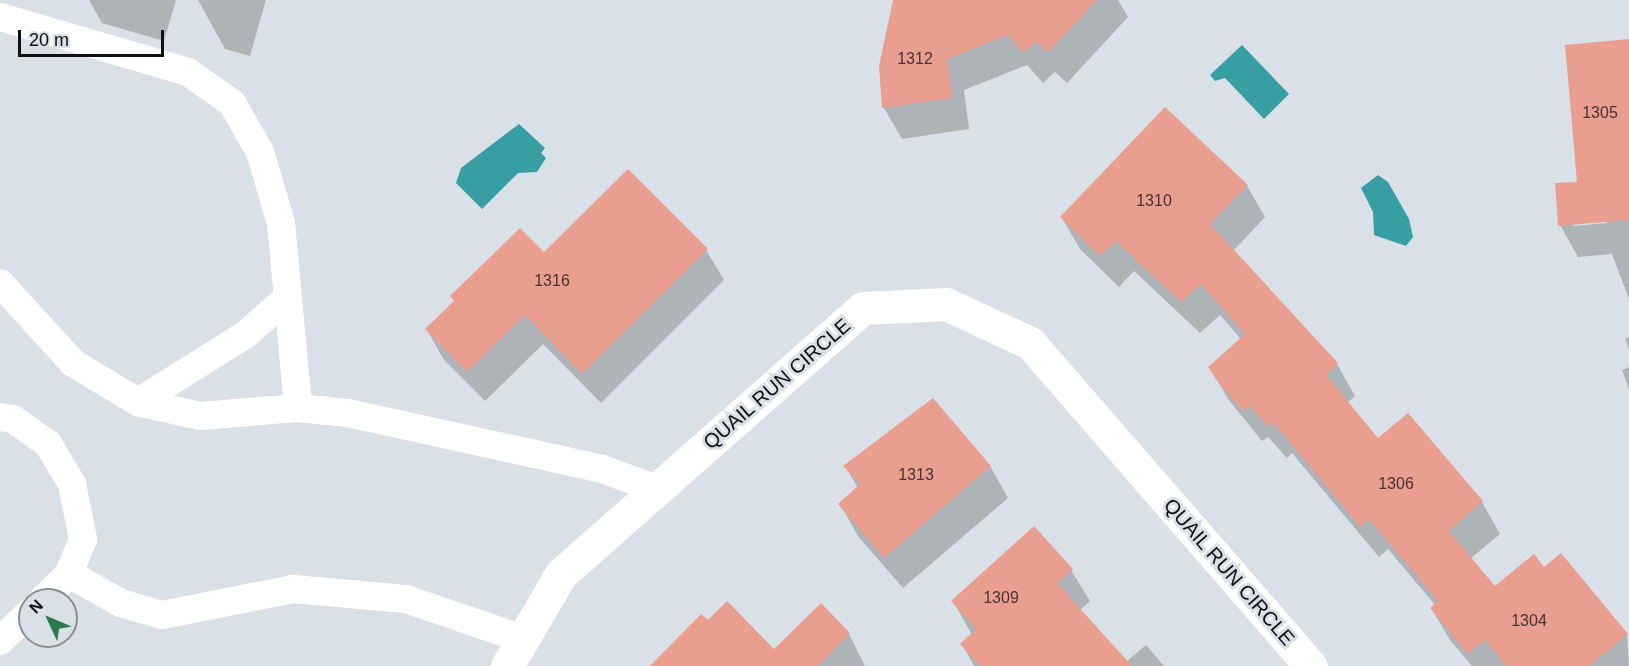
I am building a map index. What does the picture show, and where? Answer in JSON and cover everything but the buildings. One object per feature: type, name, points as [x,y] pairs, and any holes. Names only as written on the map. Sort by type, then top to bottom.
[{"type":"street","name":"QUAIL RUN CIRCLE","points":[[515,652],[561,574],[863,308],[946,304],[1030,343],[1311,666]]},
{"type":"lane","points":[[0,17],[188,72],[232,103],[260,152],[281,223],[286,299],[298,408]]},
{"type":"lane","points":[[0,283],[73,363],[138,402],[200,416],[298,408],[495,444],[602,469],[657,489]]},
{"type":"lane","points":[[138,402],[245,335],[286,299]]},
{"type":"lane","points":[[0,417],[13,419],[48,444],[72,484],[83,539],[69,574],[54,588]]},
{"type":"lane","points":[[69,574],[121,603],[162,615],[293,589],[406,599],[515,652]]},
{"type":"lane","points":[[0,641],[18,624]]},
{"type":"water","points":[[1242,45],[1289,94],[1264,119],[1225,78],[1215,81],[1210,75]]},
{"type":"water","points":[[519,124],[545,148],[541,153],[546,158],[537,172],[518,173],[482,209],[456,183],[461,168]]},
{"type":"water","points":[[1378,175],[1388,182],[1409,219],[1413,237],[1406,246],[1374,235],[1373,212],[1361,188]]}]
